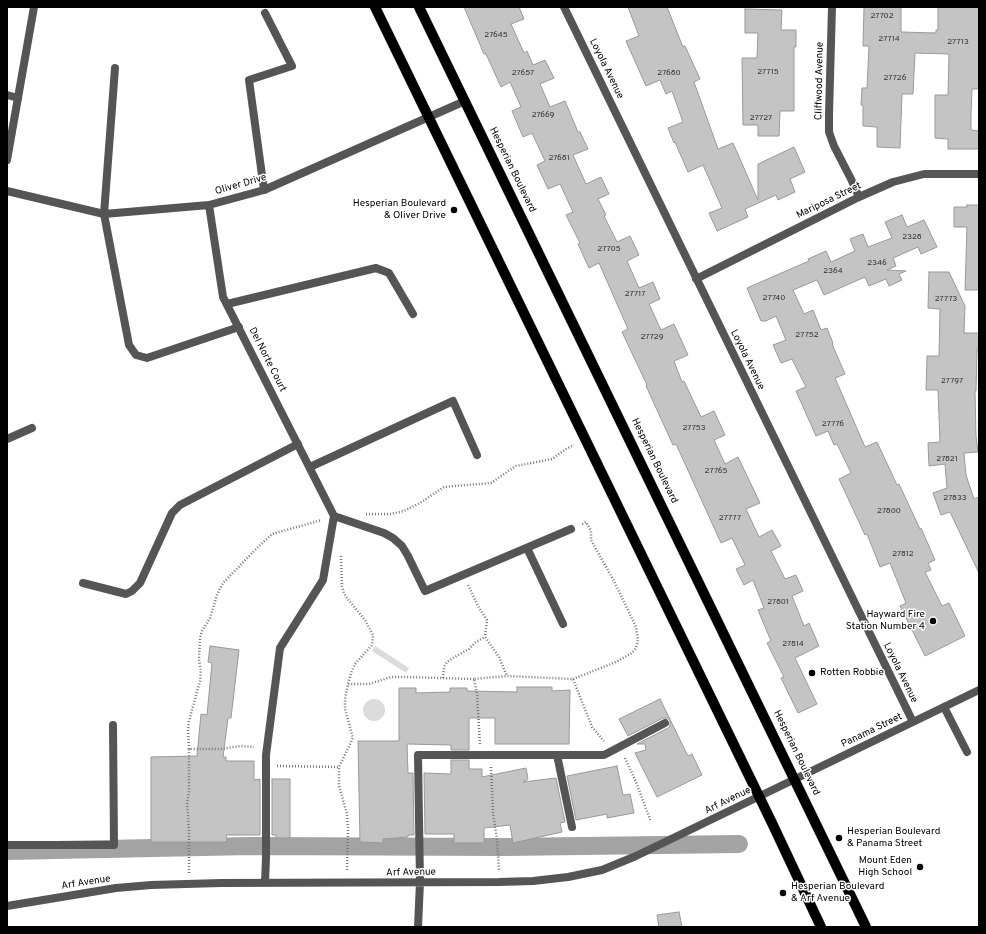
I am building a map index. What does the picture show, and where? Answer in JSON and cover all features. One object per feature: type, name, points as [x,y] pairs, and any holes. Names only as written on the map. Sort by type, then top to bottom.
[{"type":"main road","points":[[375,7],[821,927]]},
{"type":"main road","name":"Hesperian Boulevard","points":[[419,7],[866,927]]},
{"type":"street","points":[[7,160],[34,7]]},
{"type":"street","name":"Loyola Avenue","points":[[564,7],[913,722]]},
{"type":"street","name":"Cliffwood Avenue","points":[[832,7],[829,132],[834,146],[859,197]]},
{"type":"street","points":[[264,190],[249,80],[292,66],[265,14]]},
{"type":"street","points":[[115,68],[104,214],[129,346],[136,355],[148,358],[238,327]]},
{"type":"street","points":[[7,95],[18,98]]},
{"type":"street","name":"Oliver Drive","points":[[7,191],[104,214],[209,205],[264,190],[465,101]]},
{"type":"street","name":"Mariposa Street","points":[[696,279],[892,182],[924,174],[979,174]]},
{"type":"street","name":"Del Norte Court","points":[[209,205],[223,297],[334,516]]},
{"type":"street","points":[[227,304],[376,268],[389,273],[413,314]]},
{"type":"street","points":[[310,467],[453,401],[478,455]]},
{"type":"street","points":[[7,439],[32,428]]},
{"type":"street","points":[[83,583],[126,594],[132,591],[140,583],[172,513],[180,505],[298,444]]},
{"type":"street","points":[[265,884],[266,750],[280,648],[323,580],[334,516],[384,533],[393,538],[402,546],[425,591],[571,530]]},
{"type":"street","points":[[527,548],[563,624]]},
{"type":"street","name":"Panama Street","points":[[795,779],[979,690]]},
{"type":"street","points":[[944,707],[967,752]]},
{"type":"street","points":[[418,927],[420,882],[418,755],[604,755],[665,723]]},
{"type":"street","points":[[7,844],[114,845],[114,725]]},
{"type":"street","points":[[557,755],[572,827]]},
{"type":"street","name":"Arf Avenue","points":[[7,906],[116,888],[151,885],[499,882],[533,881],[568,877],[602,870],[636,856],[795,779]]},
{"type":"path","points":[[363,514],[391,514],[404,511],[420,504],[444,487],[491,483],[516,466],[552,459],[566,449],[585,440]]},
{"type":"path","points":[[189,884],[189,830],[187,803],[189,792],[188,730],[200,681],[199,660],[200,638],[202,631],[210,618],[217,594],[223,583],[272,534],[334,516]]},
{"type":"path","points":[[348,684],[369,684],[391,677],[474,679],[507,676],[572,679],[616,662],[632,653],[636,648],[638,640],[636,627],[614,581],[591,540],[591,531],[586,522],[571,530]]},
{"type":"path","points":[[340,551],[342,586],[344,593],[365,620],[373,635],[372,645],[355,664],[351,673],[345,700],[345,709],[353,738],[339,766],[339,786],[347,814],[347,884]]},
{"type":"path","points":[[463,575],[479,608],[487,620],[485,637],[499,657],[507,676]]},
{"type":"path","points":[[443,678],[444,667],[448,662],[485,637]]},
{"type":"path","points":[[474,679],[477,694],[481,755]]},
{"type":"path","points":[[572,679],[592,727],[601,736],[610,752]]},
{"type":"path","points":[[189,750],[221,749],[240,746],[249,746],[266,750]]},
{"type":"path","points":[[619,747],[636,782],[651,822]]},
{"type":"path","points":[[490,755],[493,813],[498,839],[499,882]]},
{"type":"path","points":[[266,765],[339,766]]},
{"type":"shaded area","points":[[375,646],[409,668],[406,673],[372,651]]},
{"type":"shaded area","points":[[374,699],[382,702],[385,710],[382,718],[374,721],[366,718],[363,710],[366,702]]},
{"type":"building","points":[[464,7],[519,7],[524,19],[511,24],[524,53],[527,51],[533,65],[545,60],[554,78],[540,84],[550,107],[565,101],[578,132],[580,132],[588,149],[573,155],[586,184],[601,177],[609,194],[598,199],[606,215],[604,216],[617,242],[630,236],[639,255],[627,261],[639,288],[653,282],[660,299],[649,304],[661,330],[674,324],[688,355],[674,361],[682,382],[684,381],[701,417],[714,411],[725,435],[714,440],[725,464],[738,457],[760,503],[746,509],[759,537],[772,530],[781,546],[771,551],[785,579],[796,575],[803,591],[792,596],[804,626],[809,623],[819,646],[795,658],[817,704],[798,713],[781,678],[784,677],[767,643],[771,641],[758,610],[764,608],[753,580],[744,585],[736,569],[745,565],[732,538],[721,543],[676,444],[673,445],[622,332],[628,329],[599,263],[589,268],[578,244],[580,243],[566,215],[573,212],[560,184],[548,189],[537,165],[545,161],[532,133],[523,137],[512,111],[521,107],[510,82],[501,87],[486,54],[484,54]]},
{"type":"building","points":[[628,7],[667,7],[683,47],[685,46],[700,79],[694,82],[718,149],[733,143],[758,200],[758,164],[794,147],[805,172],[790,179],[795,192],[778,200],[776,195],[745,209],[748,217],[717,231],[709,213],[722,208],[703,165],[688,172],[668,128],[683,122],[672,91],[666,94],[660,80],[646,86],[626,41],[639,36]]},
{"type":"building","points":[[864,7],[901,7],[901,32],[936,33],[936,30],[938,30],[938,7],[979,7],[979,89],[972,89],[971,130],[979,131],[979,149],[948,149],[948,139],[935,138],[935,95],[948,95],[949,54],[915,53],[913,94],[902,94],[900,148],[877,147],[877,127],[863,126],[863,105],[861,105],[862,88],[867,88],[869,46],[863,46]]},
{"type":"building","points":[[745,9],[782,10],[781,30],[796,30],[796,47],[794,47],[794,111],[780,111],[779,136],[758,136],[758,125],[743,125],[742,58],[757,58],[758,33],[745,33]]},
{"type":"building","points":[[967,205],[979,205],[979,290],[965,290],[967,227],[954,227],[954,207],[967,207]]},
{"type":"building","points":[[902,215],[907,227],[924,220],[937,247],[921,254],[918,247],[893,258],[896,266],[887,270],[906,271],[899,274],[902,280],[889,286],[886,279],[869,286],[865,277],[824,295],[817,280],[793,290],[804,314],[813,310],[821,330],[827,328],[845,374],[835,378],[865,447],[877,442],[897,485],[899,484],[920,529],[921,528],[935,560],[928,563],[931,570],[925,572],[942,606],[949,603],[965,636],[925,656],[900,606],[906,603],[890,563],[880,567],[867,534],[865,535],[839,479],[851,473],[837,444],[834,445],[828,431],[816,436],[796,391],[806,387],[792,359],[781,363],[773,345],[786,340],[776,316],[766,321],[761,321],[747,288],[809,261],[808,259],[826,251],[831,262],[855,251],[850,239],[863,234],[868,247],[892,238],[885,222]]},
{"type":"building","points":[[929,272],[949,272],[965,306],[964,333],[979,333],[975,391],[976,436],[978,452],[964,453],[966,475],[974,499],[979,497],[979,573],[950,512],[941,515],[933,493],[947,488],[945,464],[929,466],[928,443],[940,442],[938,390],[926,390],[927,356],[939,356],[940,309],[928,308]]},
{"type":"building","points":[[210,646],[239,650],[231,718],[228,718],[223,757],[226,757],[226,761],[254,761],[254,780],[260,779],[260,835],[226,835],[227,842],[151,842],[151,757],[197,756],[201,714],[207,715],[212,663],[208,662]]},
{"type":"building","points":[[517,687],[552,687],[552,691],[570,690],[569,744],[495,744],[495,718],[469,718],[469,750],[451,750],[451,745],[407,744],[408,773],[413,773],[414,835],[408,835],[408,837],[383,839],[383,843],[360,842],[358,741],[399,741],[399,688],[416,688],[416,693],[450,692],[450,688],[467,688],[467,691],[517,692]]},
{"type":"building","points":[[660,699],[688,756],[692,754],[702,775],[657,797],[635,753],[646,750],[645,744],[637,744],[668,728],[670,726],[670,721],[668,718],[663,718],[628,736],[619,719]]},
{"type":"building","points":[[451,760],[469,760],[469,769],[482,769],[482,777],[526,768],[528,779],[523,782],[556,778],[565,822],[560,823],[562,832],[513,843],[510,825],[484,828],[484,843],[454,843],[454,834],[425,834],[424,773],[451,774]]},
{"type":"building","points":[[617,766],[623,795],[630,794],[634,813],[607,818],[607,814],[576,820],[567,776]]},
{"type":"building","points":[[272,779],[290,779],[290,838],[276,838],[276,835],[272,835]]},
{"type":"building","points":[[679,912],[682,927],[659,927],[657,915]]},
{"type":"waterway","points":[[7,851],[251,846],[504,847],[739,844]]},
{"type":"place","name":"Hesperian Boulevard & Oliver Drive","points":[[454,210]]},
{"type":"place","name":"Hayward Fire Station Number 4","points":[[933,621]]},
{"type":"place","name":"Rotten Robbie","points":[[812,673]]},
{"type":"place","name":"Hesperian Boulevard & Panama Street","points":[[839,838]]},
{"type":"place","name":"Mount Eden High School","points":[[920,867]]},
{"type":"place","name":"Hesperian Boulevard & Arf Avenue","points":[[783,893]]}]
